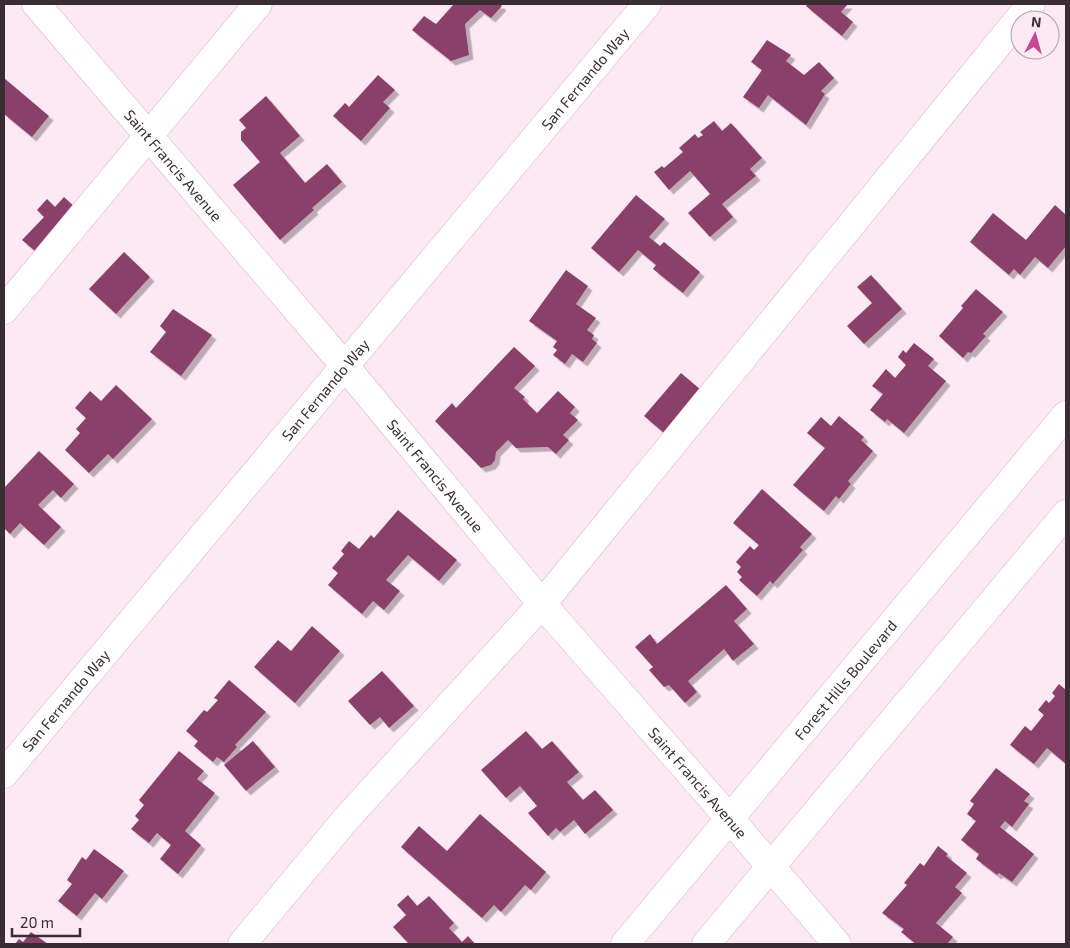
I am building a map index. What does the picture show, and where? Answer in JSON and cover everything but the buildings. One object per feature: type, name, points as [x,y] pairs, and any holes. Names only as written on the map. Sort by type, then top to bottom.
[{"type":"street","name":"Saint Francis Avenue","points":[[36,4],[344,365],[542,604],[837,944]]},
{"type":"street","points":[[4,310],[258,4]]},
{"type":"street","name":"San Fernando Way","points":[[4,774],[646,4]]},
{"type":"street","points":[[242,944],[346,818],[542,604],[1031,4]]},
{"type":"street","name":"Forest Hills Boulevard","points":[[625,944],[1066,416]]},
{"type":"street","points":[[706,944],[1066,514]]}]
